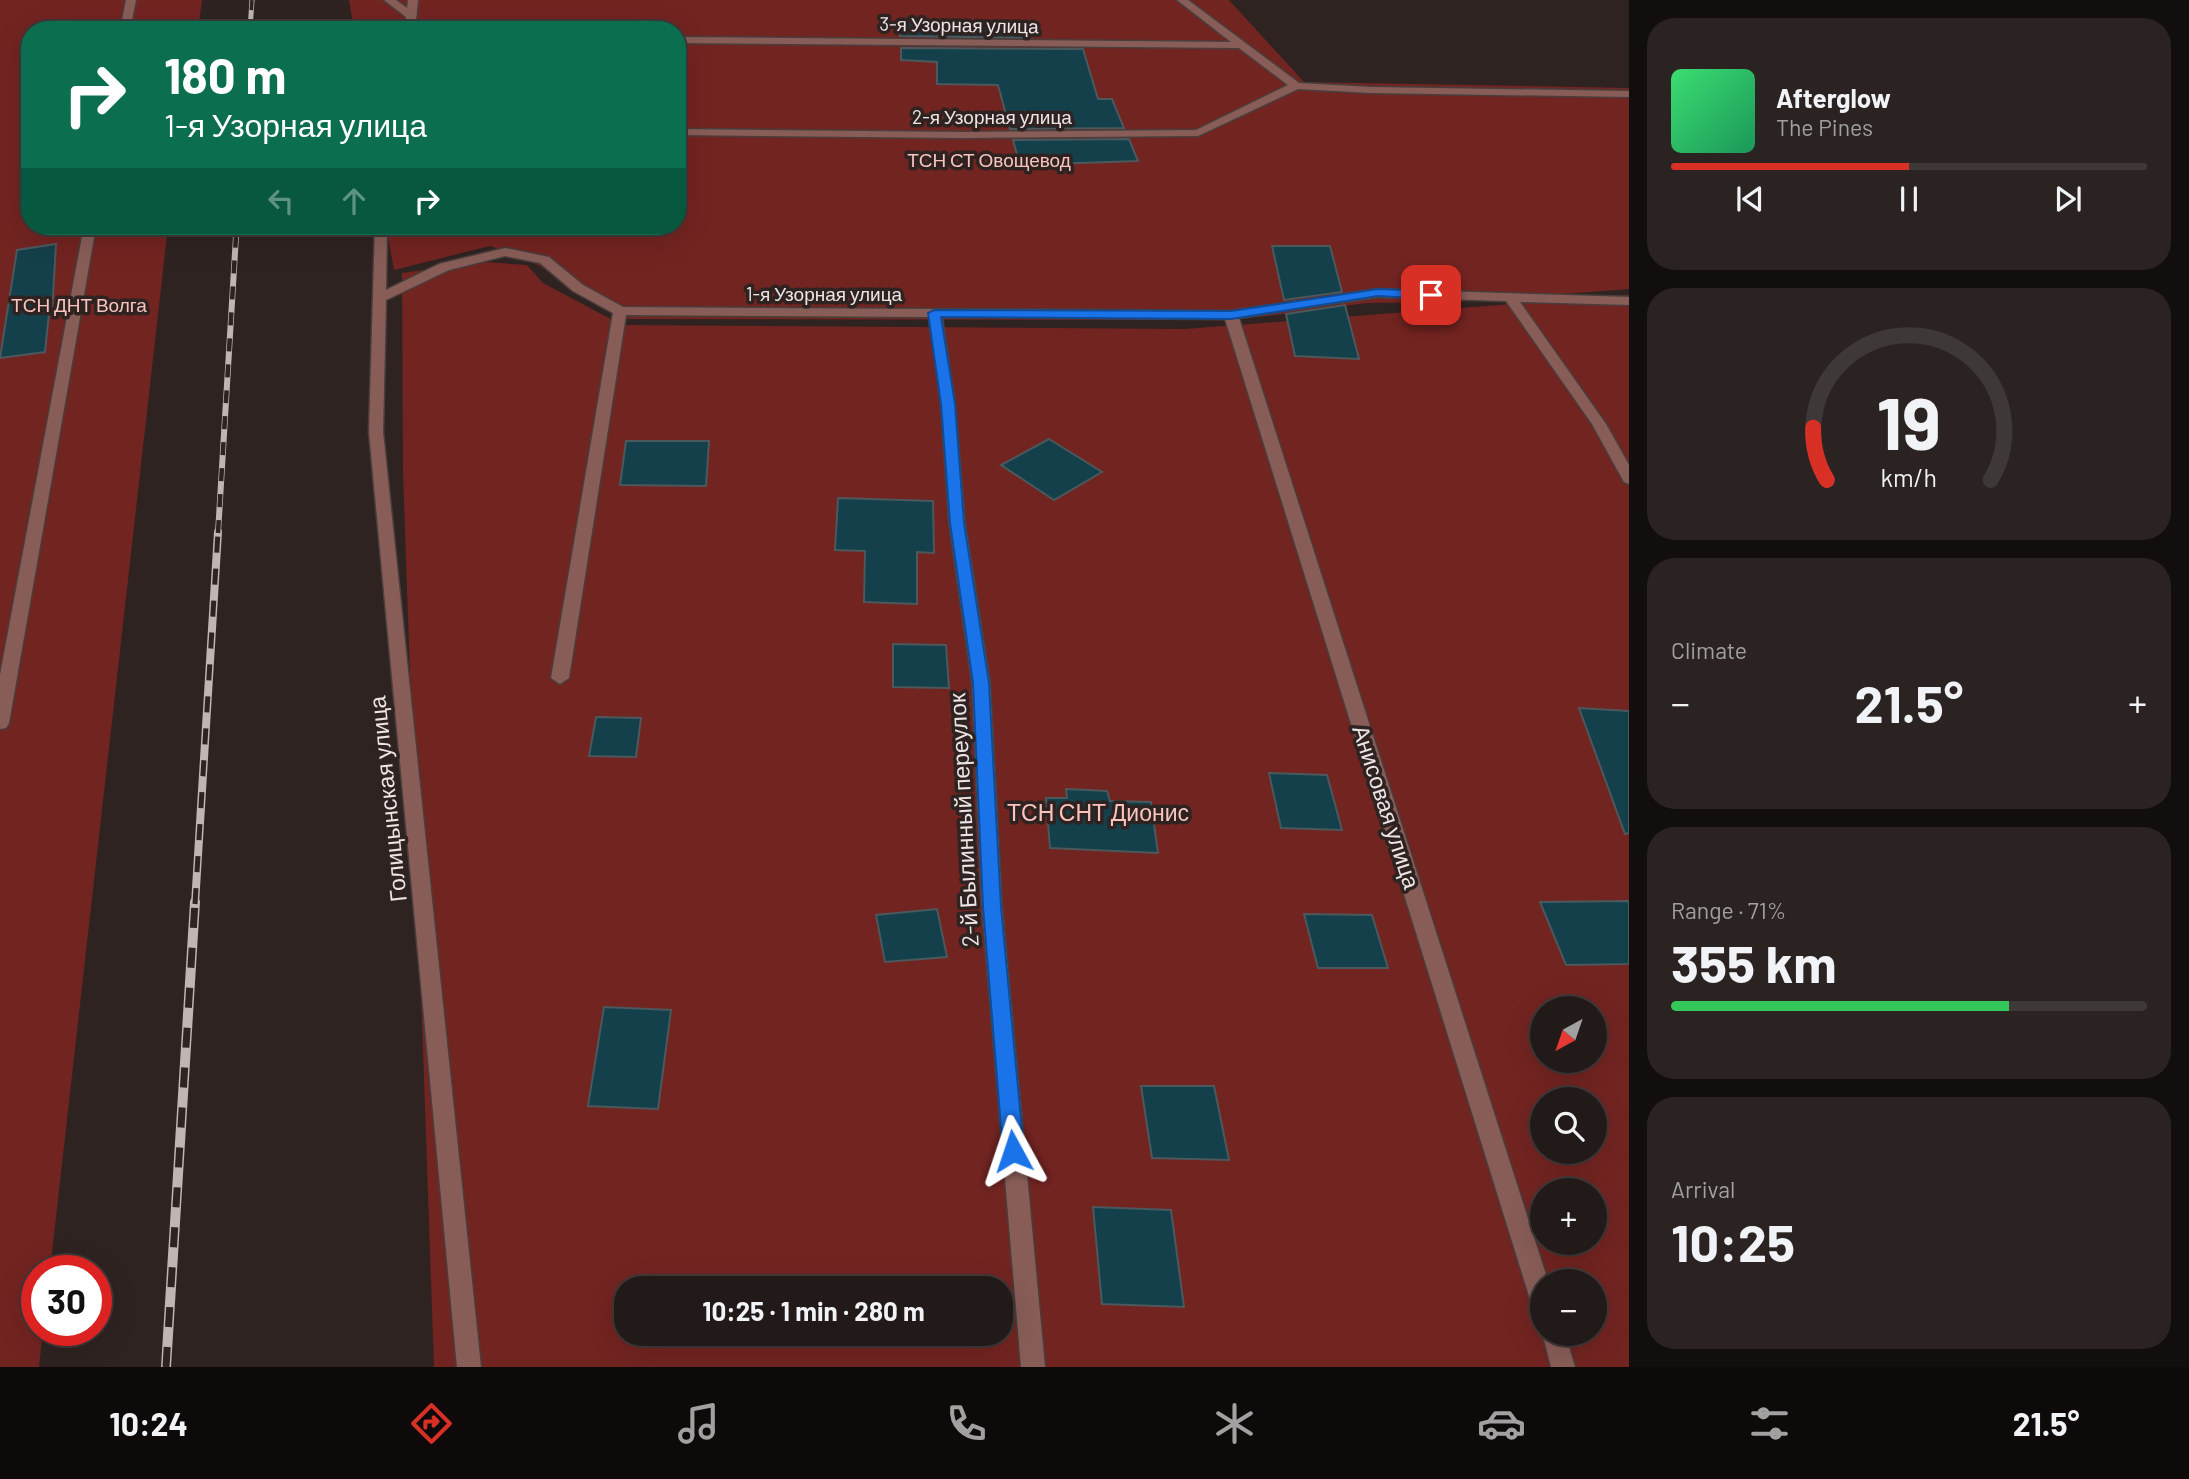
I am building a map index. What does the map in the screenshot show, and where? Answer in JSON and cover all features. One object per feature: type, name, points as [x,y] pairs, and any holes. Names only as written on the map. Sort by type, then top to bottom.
[{"type":"street","points":[[127,21],[131,0]]},
{"type":"street","points":[[389,0],[413,17]]},
{"type":"street","points":[[412,21],[413,0]]},
{"type":"street","points":[[1182,0],[1296,86],[1371,90],[1629,94]]},
{"type":"street","name":"3-я Узорная улица","points":[[686,40],[1240,45]]},
{"type":"street","name":"2-я Узорная улица","points":[[686,132],[962,135],[1198,133],[1296,86]]},
{"type":"street","points":[[0,723],[88,235]]},
{"type":"street","name":"Голицынская улица","points":[[381,235],[376,432],[469,1367]]},
{"type":"street","name":"1-я Узорная улица","points":[[379,298],[444,267],[505,253],[544,260],[578,288],[620,311],[1231,315],[1378,292],[1629,301]]},
{"type":"street","points":[[1511,298],[1599,424],[1629,479]]},
{"type":"street","points":[[561,678],[620,311]]},
{"type":"street","name":"2-й Былинный переулок","points":[[934,313],[948,404],[957,523],[981,683],[992,907],[1033,1367]]},
{"type":"street","name":"Анисовая улица","points":[[1231,315],[1533,1269]]},
{"type":"street","points":[[1557,1346],[1563,1367]]},
{"type":"green space","name":"ТСН ДНТ Волга","points":[[0,0],[202,0],[199,21],[21,21],[21,235],[167,235],[52,1255],[21,1255],[21,1346],[41,1346],[39,1367],[0,1367]]},
{"type":"green space","name":"ТСН СТ Овощевод","points":[[349,0],[1229,0],[1304,82],[1629,88],[1629,289],[1457,302],[1367,303],[1268,316],[1202,320],[627,319],[589,301],[540,266],[490,246],[394,270],[388,235],[686,235],[686,21],[352,21]]},
{"type":"green space","name":"ТСН СНТ Дионис","points":[[485,262],[527,265],[543,283],[622,325],[1185,329],[1629,295],[1629,1367],[434,1367],[403,472],[402,273]]},
{"type":"building","points":[[899,21],[1026,22],[1027,38],[900,36]]},
{"type":"building","points":[[901,48],[1083,49],[1098,99],[1112,99],[1124,128],[1010,129],[998,85],[937,84],[937,62],[901,60]]},
{"type":"building","points":[[1129,139],[1138,161],[1020,165],[1013,140]]},
{"type":"building","points":[[56,244],[52,312],[49,313],[45,352],[0,358],[17,250]]},
{"type":"building","points":[[1272,246],[1330,246],[1342,292],[1284,300]]},
{"type":"building","points":[[1345,305],[1359,359],[1295,356],[1286,314]]},
{"type":"building","points":[[1049,439],[1102,472],[1054,500],[1001,465]]},
{"type":"building","points":[[626,441],[709,441],[706,486],[620,485]]},
{"type":"building","points":[[838,498],[933,501],[934,553],[917,552],[917,604],[864,602],[865,551],[835,550]]},
{"type":"building","points":[[893,644],[946,645],[949,688],[893,687]]},
{"type":"building","points":[[1579,708],[1629,711],[1629,833],[1625,834]]},
{"type":"building","points":[[596,717],[641,718],[636,757],[589,756]]},
{"type":"building","points":[[1269,773],[1327,775],[1342,830],[1281,828]]},
{"type":"building","points":[[1066,789],[1107,791],[1110,801],[1151,802],[1158,853],[1050,848],[1046,798],[1067,798]]},
{"type":"building","points":[[1629,901],[1629,964],[1566,965],[1540,902]]},
{"type":"building","points":[[937,909],[947,957],[885,962],[876,915]]},
{"type":"building","points":[[1304,914],[1372,915],[1388,968],[1318,968]]},
{"type":"building","points":[[604,1007],[671,1010],[658,1109],[588,1106]]},
{"type":"building","points":[[1141,1086],[1214,1086],[1229,1160],[1152,1158]]},
{"type":"building","points":[[1093,1207],[1171,1210],[1184,1307],[1102,1304]]},
{"type":"railway","points":[[251,21],[252,0]]},
{"type":"railway","points":[[218,533],[236,236]]},
{"type":"railway","points":[[195,904],[218,532]]},
{"type":"railway","points":[[166,1367],[195,902]]},
{"type":"route","points":[[1013,1151],[992,907],[981,683],[957,523],[948,404],[934,313],[1231,315],[1378,292],[1431,295]]}]
